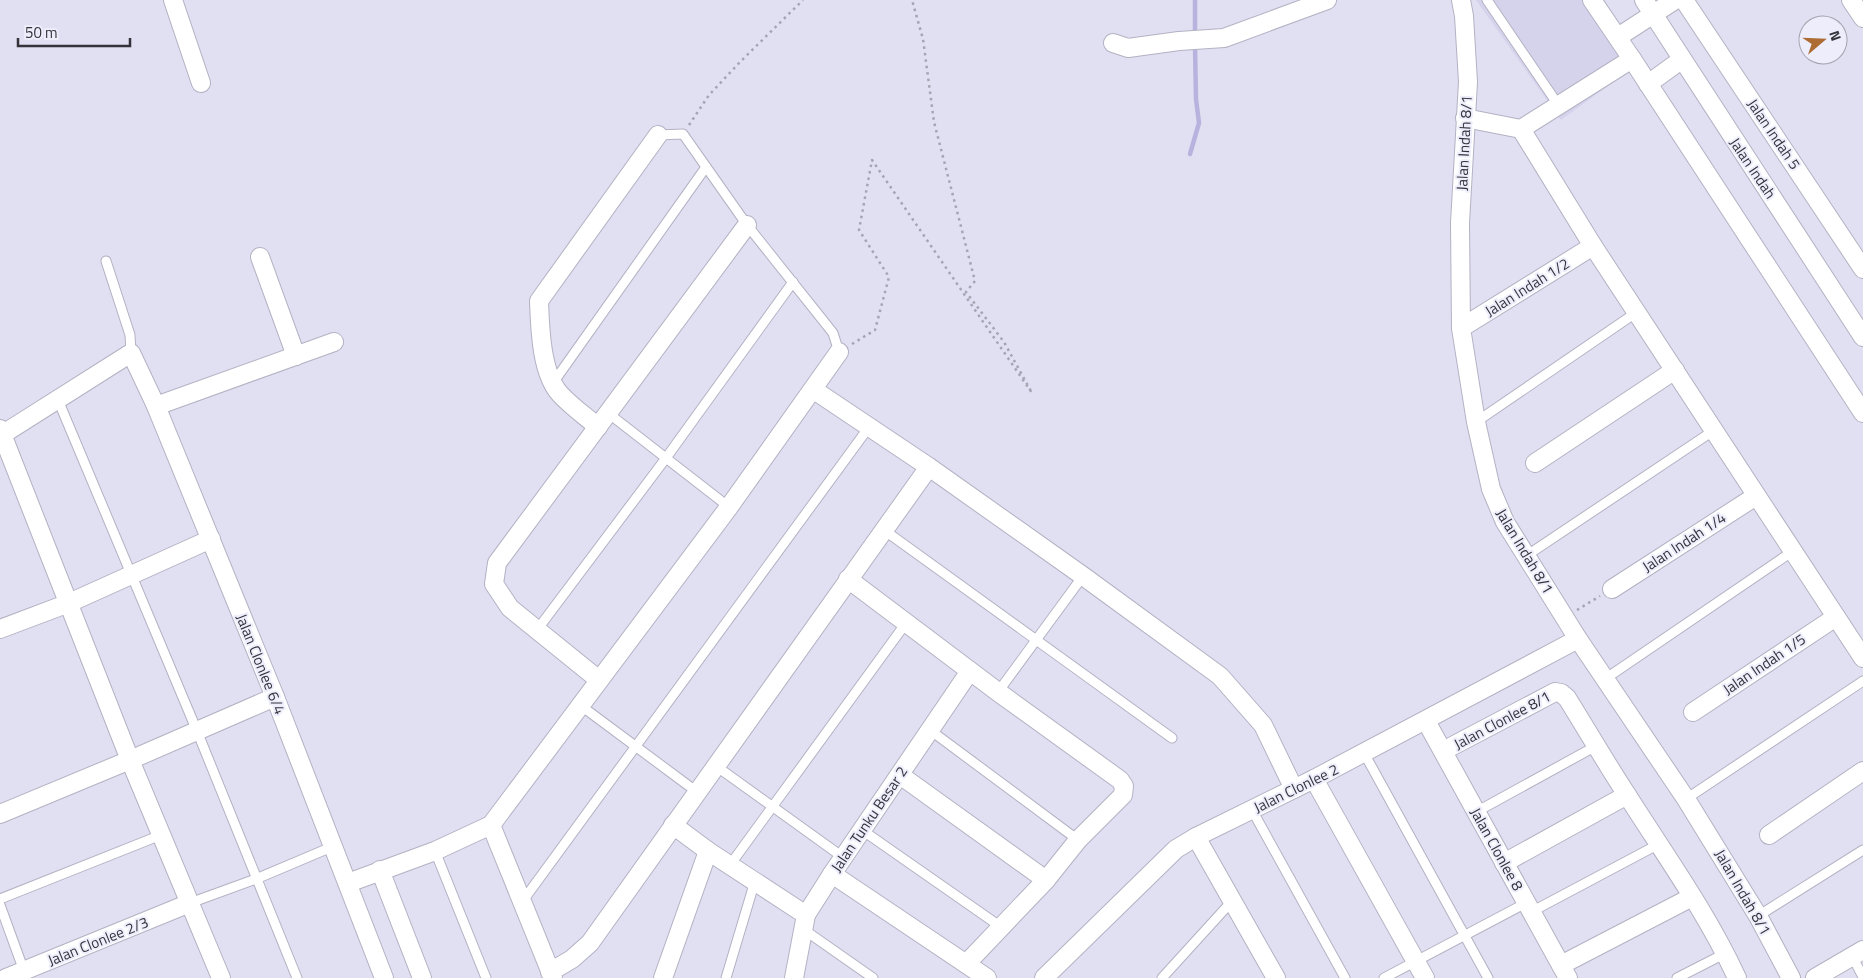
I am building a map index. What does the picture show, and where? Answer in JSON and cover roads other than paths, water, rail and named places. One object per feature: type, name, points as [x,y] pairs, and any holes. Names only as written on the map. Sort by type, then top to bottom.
[{"type":"street","points":[[173,0],[201,83]]},
{"type":"street","points":[[1113,43],[1128,48],[1180,41],[1224,38],[1326,0]]},
{"type":"street","name":"Jalan Indah 8/1","points":[[1461,0],[1464,16],[1468,82],[1460,223],[1461,328],[1476,422],[1491,489],[1505,522],[1578,639],[1686,799],[1758,916],[1791,978]]},
{"type":"street","points":[[1592,0],[1863,412]]},
{"type":"street","name":"Jalan Indah","points":[[1644,0],[1681,60],[1863,337]]},
{"type":"street","points":[[1618,37],[1675,0]]},
{"type":"street","name":"Jalan Indah 5","points":[[1684,0],[1863,269]]},
{"type":"street","points":[[1851,0],[1863,18]]},
{"type":"street","points":[[1465,118],[1522,129],[1632,59]]},
{"type":"street","points":[[1648,84],[1681,60]]},
{"type":"street","points":[[1522,129],[1593,246],[1863,658]]},
{"type":"street","points":[[603,420],[559,393],[548,374],[540,332],[539,301],[658,135]]},
{"type":"street","points":[[599,680],[510,608],[494,584],[497,564],[747,225]]},
{"type":"street","name":"Jalan Indah 1/2","points":[[1461,328],[1593,246]]},
{"type":"street","points":[[260,257],[296,356]]},
{"type":"street","points":[[156,406],[334,342]]},
{"type":"street","points":[[131,352],[58,400],[1,433],[130,760],[221,978]]},
{"type":"street","name":"Jalan Clonlee 6/4","points":[[131,352],[156,406],[275,697],[384,978]]},
{"type":"street","points":[[348,883],[435,851],[490,825],[729,507],[840,352]]},
{"type":"street","points":[[1535,463],[1675,370]]},
{"type":"street","points":[[814,390],[929,467],[1220,676],[1263,725],[1294,789]]},
{"type":"street","points":[[490,825],[552,975],[590,943],[929,467]]},
{"type":"street","name":"Jalan Indah 1/4","points":[[1612,589],[1756,496]]},
{"type":"street","points":[[0,629],[69,603],[211,539]]},
{"type":"street","points":[[848,579],[998,692],[1120,780],[1124,786],[1123,794],[1078,840],[1046,880],[966,964]]},
{"type":"street","name":"Jalan Indah 1/5","points":[[1693,712],[1836,617]]},
{"type":"street","name":"Jalan Clonlee 2","points":[[1044,978],[1176,850],[1196,837],[1426,721],[1578,639]]},
{"type":"street","name":"Jalan Tunku Besar 2","points":[[794,978],[805,922],[832,874],[970,671]]},
{"type":"street","name":"Jalan Clonlee 8/1","points":[[1443,751],[1555,692],[1561,693],[1567,698],[1596,746]]},
{"type":"street","points":[[0,814],[275,697]]},
{"type":"street","name":"Jalan Clonlee 8","points":[[1426,721],[1564,972]]},
{"type":"street","points":[[1596,746],[1692,897],[1726,953],[1737,978]]},
{"type":"street","points":[[1769,834],[1863,771]]},
{"type":"street","points":[[900,775],[1046,880]]},
{"type":"street","points":[[1314,779],[1425,978]]},
{"type":"street","points":[[1504,863],[1627,795]]},
{"type":"street","points":[[674,825],[708,851],[755,881],[805,922]]},
{"type":"street","points":[[1196,837],[1233,900],[1268,974]]},
{"type":"street","points":[[663,978],[708,851]]},
{"type":"street","points":[[380,870],[422,978]]},
{"type":"street","points":[[832,874],[988,978]]},
{"type":"street","points":[[1564,972],[1692,897]]},
{"type":"street","name":"Jalan Clonlee 2/3","points":[[6,978],[34,972],[190,904]]},
{"type":"street","points":[[1815,978],[1858,953]]},
{"type":"lane","points":[[1487,0],[1559,106]]},
{"type":"lane","points":[[658,135],[683,134],[747,225],[833,333],[840,352]]},
{"type":"lane","points":[[553,383],[706,167]]},
{"type":"lane","points":[[106,261],[130,335],[131,352]]},
{"type":"lane","points":[[537,630],[666,458],[793,282]]},
{"type":"lane","points":[[1476,422],[1637,312]]},
{"type":"lane","points":[[58,400],[197,731],[297,978]]},
{"type":"lane","points":[[603,420],[666,458],[729,507]]},
{"type":"lane","points":[[522,902],[869,427]]},
{"type":"lane","points":[[1526,556],[1713,431]]},
{"type":"lane","points":[[884,530],[1172,738]]},
{"type":"lane","points":[[1605,679],[1793,551]]},
{"type":"lane","points":[[998,692],[1083,576]]},
{"type":"lane","points":[[730,865],[906,623]]},
{"type":"lane","points":[[1686,799],[1863,681]]},
{"type":"lane","points":[[580,705],[697,792]]},
{"type":"lane","points":[[930,730],[1078,840]]},
{"type":"lane","points":[[1476,812],[1596,746]]},
{"type":"lane","points":[[1364,753],[1488,978]]},
{"type":"lane","points":[[716,766],[844,858]]},
{"type":"lane","points":[[1252,810],[1345,978]]},
{"type":"lane","points":[[862,830],[1001,927]]},
{"type":"lane","points":[[0,899],[161,835]]},
{"type":"lane","points":[[1384,978],[1464,936],[1529,907],[1659,844]]},
{"type":"lane","points":[[190,904],[334,846]]},
{"type":"lane","points":[[1758,916],[1863,850]]},
{"type":"lane","points":[[435,851],[486,978]]},
{"type":"lane","points":[[726,978],[755,881]]},
{"type":"lane","points":[[1162,978],[1233,900]]},
{"type":"lane","points":[[0,905],[34,972]]},
{"type":"lane","points":[[805,922],[873,978]]},
{"type":"lane","points":[[1677,978],[1726,953]]},
{"type":"lane","points":[[1858,953],[1863,978]]},
{"type":"waterway","points":[[1195,0],[1195,37]]},
{"type":"waterway","points":[[1190,154],[1199,123],[1196,99],[1195,45]]}]
